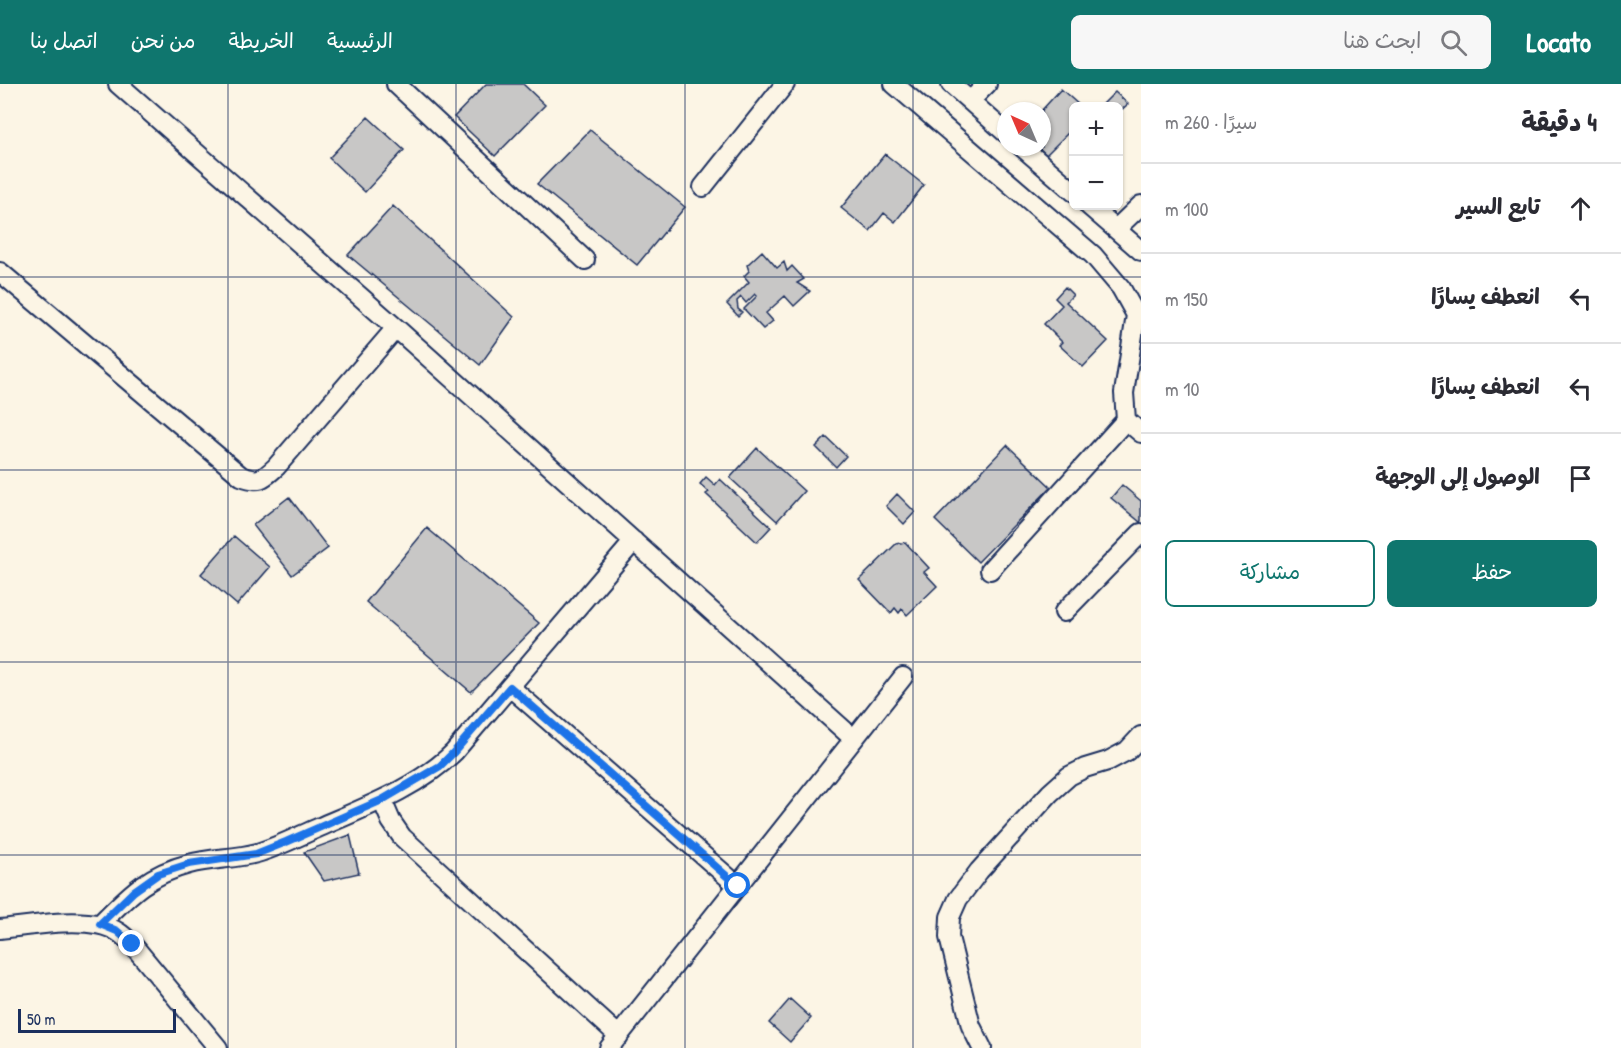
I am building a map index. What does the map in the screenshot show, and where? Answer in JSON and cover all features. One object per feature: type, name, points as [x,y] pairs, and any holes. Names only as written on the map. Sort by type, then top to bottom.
[{"type":"street","points":[[118,84],[396,328],[854,739]]},
{"type":"street","points":[[396,84],[585,260]]},
{"type":"street","points":[[703,187],[785,84]]},
{"type":"street","points":[[894,84],[1093,255],[1121,288],[1136,315],[1124,393],[1126,420],[1141,433]]},
{"type":"street","points":[[951,84],[997,125]]},
{"type":"street","points":[[970,101],[987,84]]},
{"type":"street","points":[[1032,156],[1069,188]]},
{"type":"street","points":[[1116,229],[1141,205]]},
{"type":"street","points":[[1094,210],[1141,251]]},
{"type":"street","points":[[0,272],[240,476],[252,480],[264,478],[276,467],[396,328]]},
{"type":"street","points":[[990,570],[1126,420]]},
{"type":"street","points":[[1064,612],[1141,533]]},
{"type":"street","points":[[100,924],[134,891],[158,874],[189,864],[256,854],[382,800],[440,766],[634,541]]},
{"type":"street","points":[[382,800],[391,821],[402,837],[614,1042],[903,677]]},
{"type":"street","points":[[510,687],[738,886]]},
{"type":"street","points":[[982,1048],[971,1026],[950,937],[950,917],[958,899],[979,871],[1050,793],[1069,776],[1127,751],[1141,736]]},
{"type":"street","points":[[0,929],[83,921],[100,924],[117,931],[132,944],[218,1048]]},
{"type":"building","points":[[486,84],[523,84],[545,105],[495,156],[454,117]]},
{"type":"building","points":[[1061,89],[1076,102],[1069,102],[1069,132],[1051,150],[1051,102],[1049,102]]},
{"type":"building","points":[[1115,92],[1128,104],[1123,108],[1123,102],[1105,102]]},
{"type":"building","points":[[368,117],[404,150],[365,192],[329,158]]},
{"type":"building","points":[[590,130],[685,207],[637,265],[537,184]]},
{"type":"building","points":[[885,154],[924,185],[895,222],[884,213],[870,231],[841,208]]},
{"type":"building","points":[[393,206],[514,317],[480,365],[348,255]]},
{"type":"building","points":[[762,251],[777,268],[784,262],[787,271],[792,266],[804,279],[797,283],[810,291],[794,306],[785,296],[766,313],[773,321],[763,329],[744,309],[757,296],[755,294],[746,303],[741,297],[737,301],[738,309],[742,312],[738,316],[727,304],[749,282],[744,276],[749,271],[747,265]]},
{"type":"building","points":[[1065,287],[1073,295],[1066,302],[1108,341],[1083,367],[1059,345],[1062,342],[1044,324],[1062,305],[1055,298]]},
{"type":"building","points":[[826,437],[846,456],[836,467],[816,447]]},
{"type":"building","points":[[1007,445],[1051,487],[978,562],[935,520]]},
{"type":"building","points":[[757,448],[804,491],[777,521],[730,478]]},
{"type":"building","points":[[706,477],[715,485],[720,479],[771,527],[757,542],[706,494],[709,492],[700,484]]},
{"type":"building","points":[[1122,485],[1141,501],[1140,522],[1111,498]]},
{"type":"building","points":[[897,494],[915,512],[904,524],[886,506]]},
{"type":"building","points":[[289,497],[328,548],[292,575],[253,525]]},
{"type":"building","points":[[427,528],[539,623],[471,692],[366,602]]},
{"type":"building","points":[[234,536],[270,567],[237,605],[201,574]]},
{"type":"building","points":[[905,542],[929,568],[924,572],[937,586],[907,615],[902,609],[899,613],[895,608],[891,613],[859,580],[896,544]]},
{"type":"building","points":[[350,835],[359,873],[324,881],[304,852]]},
{"type":"building","points":[[790,999],[811,1018],[790,1042],[769,1023]]},
{"type":"route","points":[[132,944],[117,931],[100,924],[134,891],[158,874],[189,864],[256,854],[382,800],[440,766],[510,687],[738,886]]}]
